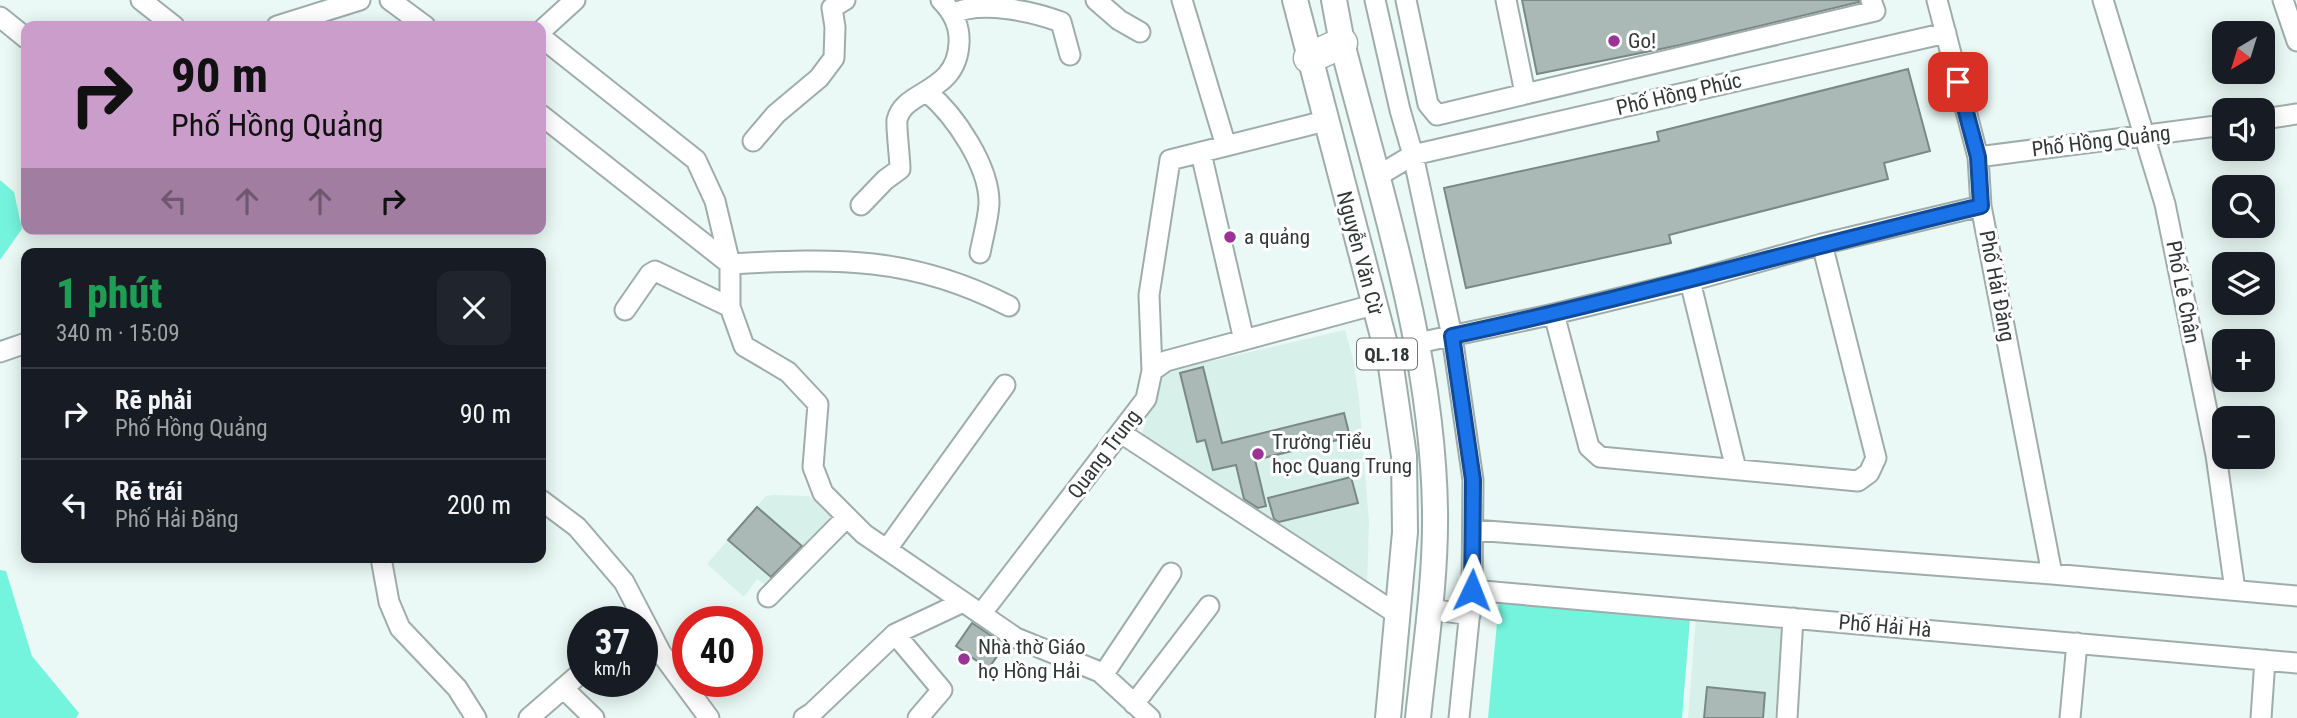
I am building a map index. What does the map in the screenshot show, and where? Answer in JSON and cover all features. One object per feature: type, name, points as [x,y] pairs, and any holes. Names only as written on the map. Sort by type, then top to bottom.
[{"type":"highway","points":[[1309,58],[1342,43]]},
{"type":"main road","name":"Nguyễn Văn Cừ","points":[[1295,0],[1391,368],[1404,456],[1405,533],[1388,718]]},
{"type":"main road","name":"Nguyễn Văn Cừ","points":[[1334,0],[1342,43],[1418,344],[1429,426],[1435,512],[1430,609],[1418,718]]},
{"type":"street","points":[[141,0],[168,21]]},
{"type":"street","points":[[293,21],[360,0]]},
{"type":"street","points":[[390,0],[418,21]]},
{"type":"street","points":[[546,26],[575,0]]},
{"type":"street","points":[[753,141],[776,114],[819,78],[834,58],[832,8],[845,0]]},
{"type":"street","points":[[1096,0],[1119,20],[1140,32]]},
{"type":"street","points":[[1182,0],[1226,146]]},
{"type":"street","points":[[1376,0],[1452,336],[1473,480],[1472,590],[1458,718]]},
{"type":"street","points":[[1406,0],[1428,104],[1437,115],[1875,11],[1871,0]]},
{"type":"street","points":[[1506,0],[1525,93]]},
{"type":"street","name":"Phố Hải Đăng","points":[[1937,0],[1978,157],[1981,206],[2052,574]]},
{"type":"street","name":"Phố Lê Chân","points":[[2103,0],[2165,204],[2214,442],[2235,590]]},
{"type":"street","points":[[2283,0],[2297,41]]},
{"type":"street","points":[[946,7],[1031,11],[1061,22],[1070,54]]},
{"type":"street","points":[[861,205],[900,169],[897,121],[910,102],[948,76],[959,54],[960,31],[946,7]]},
{"type":"street","points":[[0,17],[21,34]]},
{"type":"street","name":"Phố Hồng Phúc","points":[[1376,177],[1413,155],[1945,33]]},
{"type":"street","points":[[546,41],[695,160],[715,201],[730,264],[730,307],[744,346],[788,372],[818,404],[813,467],[823,493],[864,534],[1016,638],[1103,675],[1150,718]]},
{"type":"street","points":[[927,92],[943,105],[951,120],[968,140],[984,173],[989,204],[980,253]]},
{"type":"street","points":[[1401,110],[1428,104]]},
{"type":"street","points":[[2275,117],[2297,114]]},
{"type":"street","points":[[546,119],[730,264],[805,260],[876,263],[920,271],[962,284],[1009,306]]},
{"type":"street","points":[[1244,340],[1201,153],[1325,121]]},
{"type":"street","name":"Phố Hồng Quảng","points":[[1978,157],[2212,127]]},
{"type":"street","name":"Quang Trung","points":[[981,614],[1146,399],[1152,372],[1149,295],[1170,160],[1201,153]]},
{"type":"street","points":[[1418,344],[1690,281],[1822,244],[1981,206]]},
{"type":"street","points":[[1555,314],[1586,439],[1593,453],[1607,458],[1858,481],[1865,479],[1876,458],[1822,244]]},
{"type":"street","points":[[625,310],[650,274],[655,271],[730,307]]},
{"type":"street","points":[[1690,281],[1736,469]]},
{"type":"street","points":[[1152,372],[1166,361],[1373,305]]},
{"type":"street","points":[[0,352],[21,345]]},
{"type":"street","points":[[887,549],[1005,385]]},
{"type":"street","points":[[1121,433],[1397,614]]},
{"type":"street","points":[[546,504],[577,527],[624,582],[635,606]]},
{"type":"street","points":[[768,597],[847,517]]},
{"type":"street","points":[[1474,530],[2052,574],[2297,596]]},
{"type":"street","points":[[382,563],[389,602],[400,628],[457,688],[475,718]]},
{"type":"street","points":[[1103,675],[1171,573]]},
{"type":"street","name":"Phố Hải Hà","points":[[1472,590],[2297,663]]},
{"type":"street","points":[[804,718],[895,634],[963,602]]},
{"type":"street","points":[[1134,704],[1209,606]]},
{"type":"street","points":[[1430,609],[1470,615]]},
{"type":"street","points":[[1787,718],[1794,618]]},
{"type":"street","points":[[895,634],[942,690],[918,718]]},
{"type":"street","points":[[2070,718],[2077,643]]},
{"type":"street","points":[[658,647],[709,718]]},
{"type":"street","points":[[2261,718],[2266,660]]},
{"type":"street","points":[[529,718],[567,685]]},
{"type":"street","points":[[563,688],[594,718]]},
{"type":"shaded area","name":"Trường Tiểu học Quang Trung","points":[[1345,330],[1354,363],[1359,399],[1369,522],[1367,583],[1138,444],[1164,372]]},
{"type":"shaded area","points":[[766,496],[809,496],[835,521],[769,587],[757,579],[744,597],[707,564]]},
{"type":"shaded area","points":[[1696,617],[1783,627],[1775,718],[1688,718]]},
{"type":"green space","points":[[0,180],[14,192],[21,230],[0,260]]},
{"type":"green space","points":[[0,570],[6,571],[32,656],[79,713],[76,718],[0,718]]},
{"type":"green space","points":[[1499,602],[1690,619],[1682,718],[1488,718]]},
{"type":"building","name":"Go!","points":[[1522,0],[1859,2],[1680,45],[1537,74]]},
{"type":"building","points":[[1908,69],[1930,151],[1884,163],[1888,179],[1669,235],[1671,243],[1466,288],[1444,188],[1659,141],[1657,132]]},
{"type":"building","points":[[1203,367],[1222,443],[1344,413],[1350,437],[1255,460],[1266,506],[1258,508],[1244,499],[1236,465],[1213,470],[1205,440],[1197,442],[1180,373]]},
{"type":"building","points":[[1351,477],[1358,503],[1279,522],[1274,519],[1268,498]]},
{"type":"building","points":[[757,507],[802,546],[771,577],[728,540]]},
{"type":"building","points":[[972,623],[1005,645],[988,669],[956,646]]},
{"type":"building","points":[[1707,687],[1765,693],[1763,718],[1704,718]]},
{"type":"place","name":"Go!","points":[[1614,41]]},
{"type":"place","name":"a quảng","points":[[1230,237]]},
{"type":"place","name":"Trường Tiểu học Quang Trung","points":[[1258,454]]},
{"type":"place","name":"Nhà thờ Giáo họ Hồng Hải","points":[[964,659]]},
{"type":"route","points":[[1472,590],[1473,480],[1452,336],[1690,281],[1822,244],[1981,206],[1978,157],[1958,82]]}]
